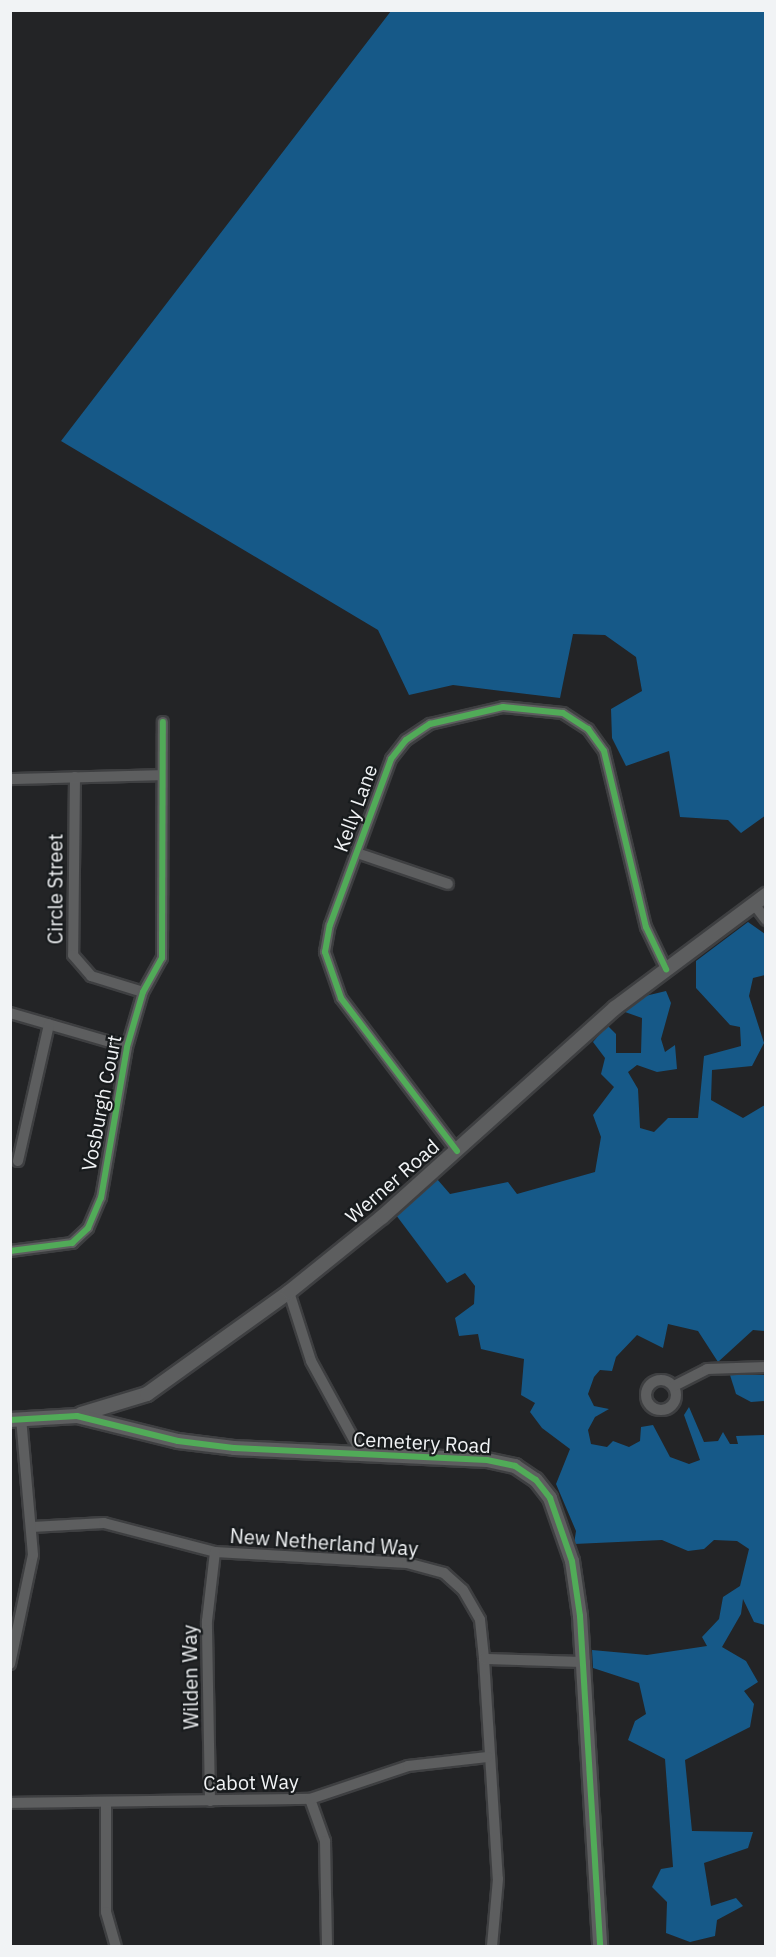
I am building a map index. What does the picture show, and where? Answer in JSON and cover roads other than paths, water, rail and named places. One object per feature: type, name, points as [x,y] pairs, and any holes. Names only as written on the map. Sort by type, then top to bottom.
[{"type":"street","name":"Kelly Lane","points":[[457,1151],[330,977],[325,952],[330,925],[391,759],[430,724],[503,707],[563,713],[588,729],[604,751],[646,927],[666,969]]},
{"type":"street","name":"Vosburgh Court","points":[[10,1251],[61,1248],[88,1228],[101,1198],[127,1047],[143,992],[163,949],[163,722]]},
{"type":"street","points":[[10,778],[162,775]]},
{"type":"street","name":"Circle Street","points":[[75,777],[73,955],[91,976],[143,992]]},
{"type":"street","points":[[357,853],[448,884]]},
{"type":"street","points":[[760,900],[765,920]]},
{"type":"street","name":"Werner Road","points":[[77,1416],[147,1394],[289,1292],[457,1151],[615,1008],[760,900]]},
{"type":"street","points":[[10,1013],[127,1047]]},
{"type":"street","points":[[18,1161],[49,1024]]},
{"type":"street","points":[[289,1292],[311,1361],[363,1456]]},
{"type":"street","points":[[674,1386],[707,1369],[765,1367]]},
{"type":"street","name":"Cemetery Road","points":[[16,1419],[77,1416],[178,1441],[363,1456],[487,1460],[515,1466],[537,1480],[550,1498],[572,1561],[585,1662],[600,1947]]},
{"type":"street","points":[[10,1664],[32,1578],[32,1527],[16,1419]]},
{"type":"street","name":"New Netherland Way","points":[[32,1527],[104,1523],[215,1552],[426,1566],[444,1573],[473,1603],[484,1659],[487,1757],[498,1879],[492,1947]]},
{"type":"street","name":"Wilden Way","points":[[210,1801],[207,1621],[215,1552]]},
{"type":"street","points":[[484,1659],[585,1662]]},
{"type":"street","name":"Cabot Way","points":[[10,1803],[310,1799],[408,1766],[487,1757]]},
{"type":"street","points":[[310,1799],[325,1841],[327,1947]]},
{"type":"street","points":[[106,1802],[106,1912],[116,1947]]}]
